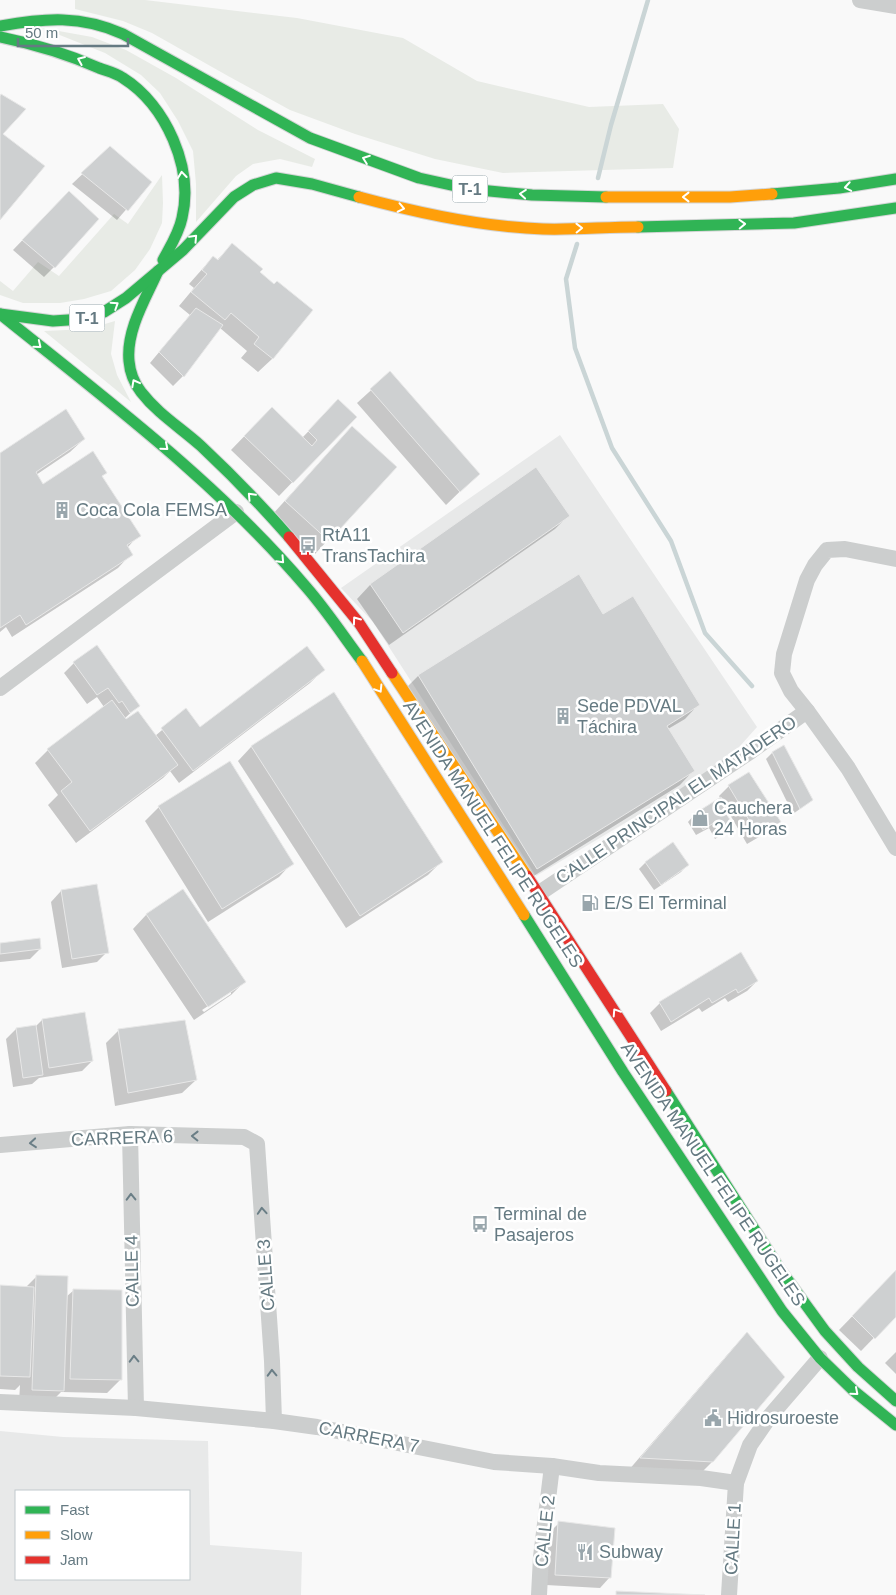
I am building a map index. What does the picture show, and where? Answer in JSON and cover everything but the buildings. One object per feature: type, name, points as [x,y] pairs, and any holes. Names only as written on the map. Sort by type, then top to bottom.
[{"type":"main road","name":"T-1","points":[[0,26],[52,20],[79,21],[101,25],[123,34],[310,138],[419,178],[469,189],[532,195],[591,197],[730,197],[839,188],[896,178]]},
{"type":"main road","name":"AVENIDA MANUEL FELIPE RUGELES","points":[[0,37],[27,42],[73,57],[125,79],[166,122],[180,157],[184,189],[183,216],[130,338],[128,358],[134,384],[151,404],[243,487],[327,581],[359,623],[663,1084],[779,1268],[825,1331],[858,1366],[896,1401]]},
{"type":"main road","name":"T-1","points":[[0,314],[53,321],[83,319],[104,312],[126,298],[182,250],[234,197],[253,185],[276,178],[312,184],[396,207],[470,222],[542,229],[794,223],[896,208]]},
{"type":"main road","name":"AVENIDA MANUEL FELIPE RUGELES","points":[[0,314],[164,446],[236,512],[308,589],[362,662],[623,1072],[765,1287],[820,1358],[854,1392],[896,1425]]},
{"type":"street","points":[[860,0],[896,6]]},
{"type":"street","points":[[0,688],[236,512]]},
{"type":"street","name":"CALLE PRINCIPAL EL MATADERO","points":[[538,894],[808,711],[791,690],[782,673],[784,654],[807,580],[815,565],[827,550],[845,549],[896,559]]},
{"type":"street","points":[[808,711],[848,768],[896,848]]},
{"type":"street","name":"CARRERA 6","points":[[0,1145],[130,1134],[244,1136]]},
{"type":"street","name":"CALLE 4","points":[[130,1134],[136,1408]]},
{"type":"street","name":"CALLE 3","points":[[244,1136],[257,1144],[258,1152],[272,1361],[274,1422]]},
{"type":"street","name":"CALLE 1","points":[[729,1595],[736,1483],[750,1445],[770,1416],[820,1358]]},
{"type":"street","name":"CARRERA 7","points":[[0,1402],[136,1408],[274,1422],[317,1427],[494,1462],[552,1466],[599,1473],[701,1478],[736,1483]]},
{"type":"street","name":"CALLE 2","points":[[540,1595],[542,1557],[552,1466]]},
{"type":"shaded area","points":[[75,0],[145,0],[297,18],[403,38],[477,81],[589,107],[663,104],[679,129],[673,168],[503,173],[435,159],[355,134],[290,110],[152,33],[123,21],[75,9]]},
{"type":"shaded area","points":[[42,28],[92,37],[126,50],[176,78],[258,130],[315,159],[312,167],[280,159],[253,164],[236,176],[196,222],[196,184],[193,151],[178,121],[160,93],[141,75],[105,53]]},
{"type":"shaded area","points":[[162,175],[162,223],[150,249],[135,270],[111,291],[84,299],[60,303],[23,303],[0,295],[0,281],[13,291],[38,262],[59,276],[114,214],[128,224]]},
{"type":"shaded area","points":[[115,321],[111,354],[117,375],[131,402],[44,331],[88,329]]},
{"type":"shaded area","points":[[560,435],[757,727],[724,764],[536,876],[373,622],[341,588]]},
{"type":"shaded area","points":[[0,1431],[63,1437],[208,1441],[210,1545],[302,1552],[301,1595],[0,1595]]},
{"type":"waterway","points":[[598,178],[611,125],[648,0]]},
{"type":"waterway","points":[[577,244],[566,279],[575,348],[612,448],[671,541],[705,633],[752,686]]},
{"type":"traffic: fast","points":[[0,26],[32,21],[63,20],[108,28],[123,34],[310,138],[419,178],[469,189],[532,195],[606,197]]},
{"type":"traffic: fast","points":[[0,37],[50,50],[114,73],[138,90],[152,104],[164,121],[173,139],[184,179],[185,199],[181,224],[163,260]]},
{"type":"traffic: fast","points":[[0,314],[53,321],[83,319],[104,312],[126,298],[183,250],[234,197],[253,185],[276,178],[312,184],[359,197]]},
{"type":"traffic: fast","points":[[772,194],[839,188],[896,179]]},
{"type":"traffic: fast","points":[[638,227],[794,223],[896,208]]},
{"type":"traffic: fast","points":[[158,271],[138,314],[131,338],[129,361],[134,381],[155,407],[213,457],[289,537]]},
{"type":"traffic: fast","points":[[0,314],[121,411],[237,513],[307,588],[362,661]]},
{"type":"traffic: fast","points":[[524,915],[623,1072],[782,1311],[820,1358],[854,1391],[896,1425]]},
{"type":"traffic: fast","points":[[666,1091],[779,1268],[825,1331],[858,1367],[896,1401]]},
{"type":"traffic: slow","points":[[606,197],[730,197],[772,194]]},
{"type":"traffic: slow","points":[[359,197],[427,214],[520,228],[638,227]]},
{"type":"traffic: slow","points":[[362,661],[524,915]]},
{"type":"traffic: slow","points":[[392,673],[527,876]]},
{"type":"traffic: jam","points":[[289,537],[359,623],[392,673]]},
{"type":"traffic: jam","points":[[527,876],[666,1091]]},
{"type":"place","name":"Coca Cola FEMSA","points":[[62,510]]},
{"type":"place","name":"RtA11 TransTachira","points":[[308,545]]},
{"type":"place","name":"Sede PDVAL Táchira","points":[[563,716]]},
{"type":"place","name":"Cauchera 24 Horas","points":[[700,818]]},
{"type":"place","name":"E/S El Terminal","points":[[590,903]]},
{"type":"place","name":"Terminal de Pasajeros","points":[[480,1224]]},
{"type":"place","name":"Hidrosuroeste","points":[[713,1418]]},
{"type":"place","name":"Subway","points":[[585,1552]]}]
